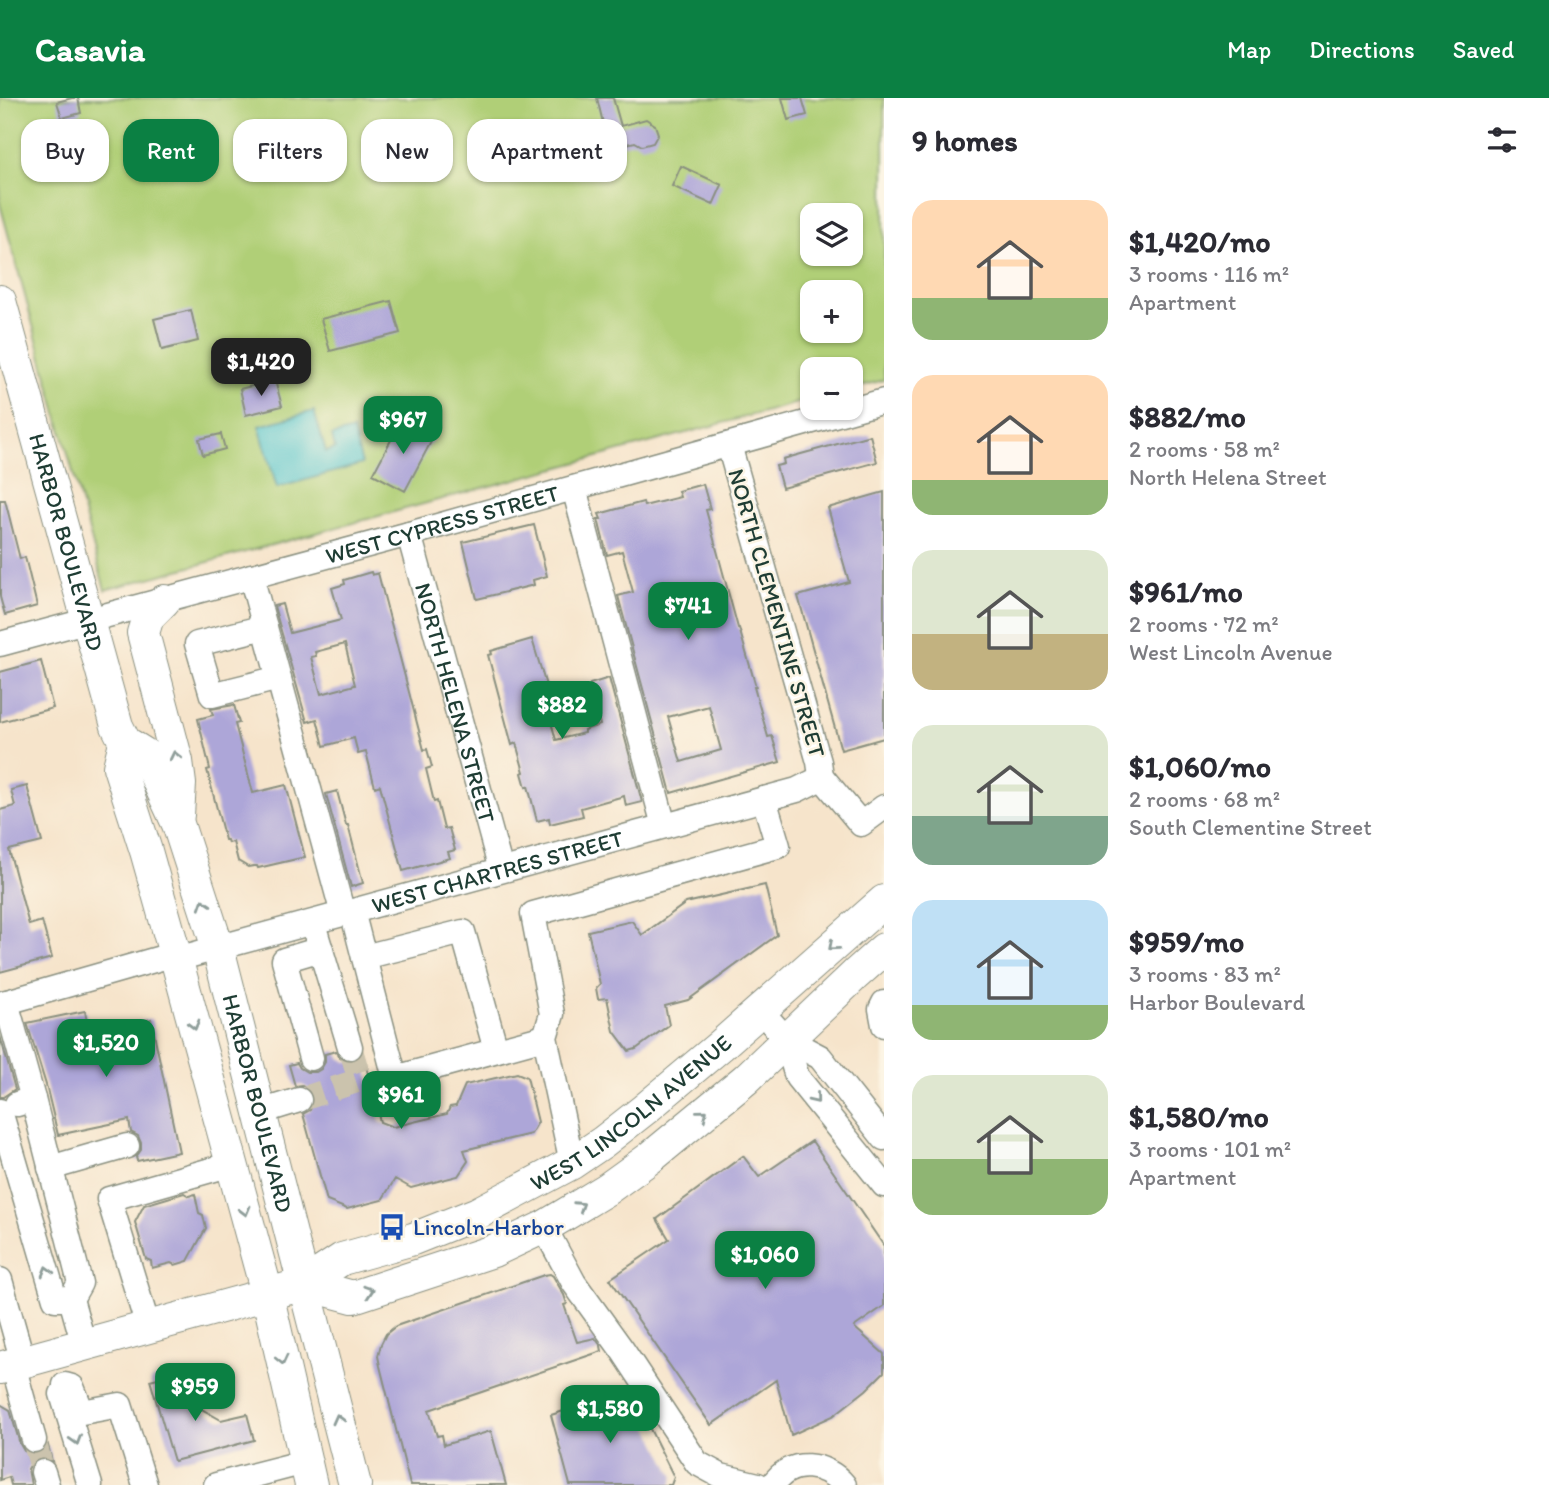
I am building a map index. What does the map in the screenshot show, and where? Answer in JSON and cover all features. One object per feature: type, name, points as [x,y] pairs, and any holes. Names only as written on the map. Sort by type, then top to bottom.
[{"type":"main road","name":"HARBOR BOULEVARD","points":[[0,302],[117,726],[125,742],[146,755],[178,824],[218,948],[355,1485]]},
{"type":"main road","points":[[164,601],[148,617],[144,633],[177,761],[180,784],[178,824]]},
{"type":"main road","name":"HARBOR BOULEVARD","points":[[125,742],[119,768],[176,956],[267,1293],[308,1474]]},
{"type":"main road","name":"WEST LINCOLN AVENUE","points":[[12,1365],[304,1284],[342,1259],[413,1239],[478,1213],[572,1163],[645,1109],[884,901]]},
{"type":"main road","name":"WEST LINCOLN AVENUE","points":[[304,1284],[353,1297],[493,1251],[544,1227],[607,1189],[650,1158],[746,1079],[884,949]]},
{"type":"street","name":"WEST CYPRESS STREET","points":[[0,644],[409,534],[884,401]]},
{"type":"street","name":"NORTH CLEMENTINE STREET","points":[[729,444],[819,762],[819,778]]},
{"type":"street","points":[[574,488],[664,826]]},
{"type":"street","name":"NORTH HELENA STREET","points":[[409,534],[501,870]]},
{"type":"street","points":[[251,576],[348,912],[364,957],[395,1077],[545,1037]]},
{"type":"street","points":[[265,627],[197,643],[212,695],[279,678]]},
{"type":"street","points":[[819,778],[861,824],[884,807]]},
{"type":"street","name":"WEST CHARTRES STREET","points":[[3,1003],[176,956],[218,948],[797,790],[819,778]]},
{"type":"street","points":[[572,1163],[545,1037],[552,1014],[533,914],[778,846],[764,799]]},
{"type":"street","points":[[313,922],[350,1047]]},
{"type":"street","points":[[364,957],[463,932],[496,1050]]},
{"type":"street","points":[[311,1058],[284,960],[321,949]]},
{"type":"street","points":[[3,1003],[33,1099],[80,1283],[71,1299],[70,1349],[62,1395],[90,1485]]},
{"type":"street","points":[[884,1003],[881,1009],[884,1025]]},
{"type":"street","points":[[760,1010],[786,1039],[820,1057],[884,1138]]},
{"type":"street","points":[[786,1039],[797,1077],[879,1179]]},
{"type":"street","points":[[33,1099],[0,1111],[55,1299],[71,1299]]},
{"type":"street","points":[[260,1112],[299,1100]]},
{"type":"street","points":[[50,1168],[127,1146]]},
{"type":"street","points":[[148,1327],[109,1199],[232,1164]]},
{"type":"street","points":[[544,1227],[575,1283],[697,1463],[720,1476],[758,1485]]},
{"type":"street","points":[[0,1280],[12,1365],[34,1440]]},
{"type":"street","points":[[65,1384],[72,1387],[82,1412],[120,1405],[145,1485]]},
{"type":"street","points":[[773,1485],[788,1471],[800,1466],[815,1466],[837,1476],[844,1485]]},
{"type":"street","points":[[216,1485],[308,1474]]},
{"type":"green space","points":[[0,98],[884,98],[884,380],[863,386],[863,357],[800,357],[800,402],[105,590],[0,204]]},
{"type":"water","points":[[314,411],[326,452],[335,449],[332,436],[353,430],[362,464],[277,488],[259,426]]},
{"type":"building","points":[[78,98],[81,113],[62,118],[57,102]]},
{"type":"building","points":[[597,98],[613,98],[619,119],[602,119]]},
{"type":"building","points":[[782,98],[802,98],[807,115],[788,120]]},
{"type":"building","points":[[646,119],[655,125],[658,134],[653,143],[642,146],[635,142],[627,144],[627,124]]},
{"type":"building","points":[[681,166],[722,185],[713,205],[672,186]]},
{"type":"building","points":[[391,301],[400,333],[330,351],[321,319]]},
{"type":"building","points":[[191,310],[198,341],[162,350],[154,319]]},
{"type":"building","points":[[275,380],[282,406],[246,415],[240,389]]},
{"type":"building","points":[[401,421],[433,438],[405,491],[373,474]]},
{"type":"building","points":[[221,434],[225,449],[203,455],[199,439]]},
{"type":"building","points":[[870,435],[877,462],[782,488],[776,466],[784,464],[783,459]]},
{"type":"building","points":[[703,484],[710,509],[706,510],[754,687],[768,737],[772,736],[780,762],[671,793],[618,596],[633,592],[622,551],[607,555],[598,519],[601,519],[599,514],[643,502],[644,506],[680,497],[678,491]],"holes":[[[709,706],[721,750],[681,762],[668,717]]]},
{"type":"building","points":[[884,492],[884,738],[841,750],[798,596],[849,582],[828,508]]},
{"type":"building","points":[[0,500],[5,500],[20,559],[25,557],[37,606],[5,615],[0,597]]},
{"type":"building","points":[[534,525],[547,576],[533,580],[534,585],[477,599],[463,542]]},
{"type":"building","points":[[371,572],[372,575],[378,573],[424,750],[427,749],[432,767],[426,769],[434,802],[437,801],[444,829],[449,828],[455,850],[448,852],[450,858],[403,871],[380,785],[375,787],[366,752],[358,754],[354,738],[324,746],[317,719],[307,722],[274,606],[282,604],[290,633],[341,620],[332,588],[345,584],[344,580]],"holes":[[[345,644],[355,685],[321,694],[311,657],[316,656],[315,652]]]},
{"type":"building","points":[[532,639],[553,709],[548,711],[556,740],[584,733],[584,730],[600,725],[590,684],[609,678],[642,802],[626,806],[624,796],[581,808],[583,816],[550,824],[549,818],[537,821],[516,743],[512,745],[488,655],[492,654],[491,651]]},
{"type":"building","points":[[41,661],[53,708],[0,722],[0,672]]},
{"type":"building","points":[[234,705],[239,723],[235,724],[253,793],[286,785],[305,857],[258,868],[248,867],[238,861],[233,842],[228,843],[225,840],[207,770],[210,769],[198,719],[213,715],[211,709]]},
{"type":"building","points":[[27,786],[42,842],[9,850],[29,925],[42,921],[52,958],[0,972],[0,810],[15,806],[11,790]]},
{"type":"building","points":[[337,791],[363,883],[351,887],[326,794]]},
{"type":"building","points":[[765,885],[777,935],[688,1000],[665,1006],[669,1025],[636,1049],[629,1051],[614,1031],[607,998],[598,999],[596,988],[600,984],[588,931],[632,921],[642,935],[686,903]]},
{"type":"building","points":[[85,1011],[89,1032],[151,1019],[179,1152],[137,1161],[141,1143],[138,1136],[131,1132],[129,1120],[58,1135],[27,1023]]},
{"type":"building","points":[[0,1036],[15,1089],[3,1097],[0,1097]]},
{"type":"building","points":[[336,1051],[340,1058],[347,1062],[355,1061],[363,1054],[380,1122],[393,1127],[447,1114],[450,1107],[456,1106],[465,1085],[517,1073],[527,1077],[538,1122],[531,1134],[464,1150],[468,1161],[458,1176],[411,1188],[395,1179],[382,1200],[347,1209],[327,1201],[303,1114],[310,1110],[313,1096],[309,1089],[302,1085],[295,1086],[289,1065],[297,1063],[307,1072],[316,1072],[325,1062],[325,1054]]},
{"type":"building","points":[[812,1141],[884,1246],[884,1306],[854,1327],[884,1354],[884,1372],[833,1416],[791,1435],[776,1380],[711,1425],[610,1279],[669,1239],[657,1219],[743,1156],[759,1177]]},
{"type":"building","points":[[184,1193],[189,1196],[195,1194],[206,1228],[188,1261],[152,1268],[151,1261],[146,1259],[135,1222],[144,1205]]},
{"type":"building","points":[[550,1274],[564,1295],[567,1304],[564,1305],[577,1342],[595,1338],[602,1351],[429,1410],[437,1436],[442,1435],[444,1445],[491,1431],[506,1485],[410,1485],[378,1356],[386,1334],[396,1326]]},
{"type":"building","points":[[177,1373],[184,1399],[221,1420],[247,1414],[254,1440],[174,1461],[150,1380]]},
{"type":"building","points":[[632,1393],[674,1477],[671,1485],[570,1485],[551,1415],[612,1396]]},
{"type":"building","points":[[0,1404],[10,1410],[24,1451],[37,1454],[44,1451],[48,1445],[52,1461],[46,1457],[32,1462],[28,1469],[31,1485],[11,1485],[9,1477],[0,1480]]},
{"type":"tunnel","points":[[299,1100],[360,1080],[350,1047]]},
{"type":"tunnel","points":[[34,1440],[43,1472]]},
{"type":"place","name":"Lincoln-Harbor","points":[[392,1227]]}]
